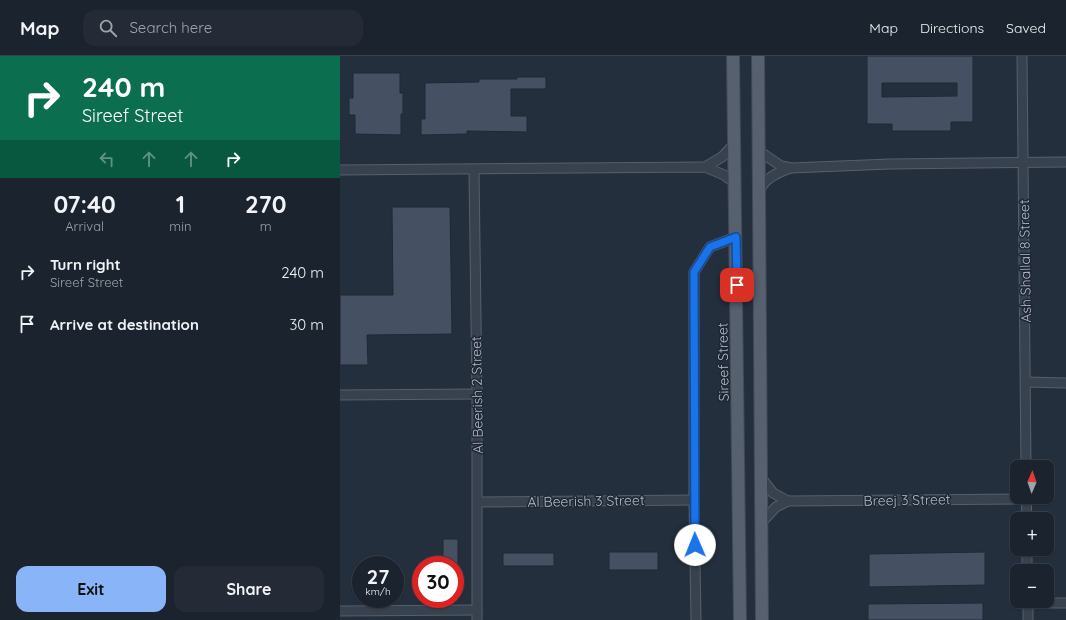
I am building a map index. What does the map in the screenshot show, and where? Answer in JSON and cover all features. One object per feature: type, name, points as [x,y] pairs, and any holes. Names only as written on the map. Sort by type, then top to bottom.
[{"type":"main road","points":[[758,56],[762,620]]},
{"type":"main road","name":"Sireef Street","points":[[733,61],[736,183],[740,620]]},
{"type":"street","points":[[724,56],[733,61]]},
{"type":"street","name":"Ash Shallal 8 Street","points":[[1022,56],[1026,460]]},
{"type":"street","points":[[705,167],[722,157],[735,143]]},
{"type":"street","points":[[759,151],[781,166],[791,168],[890,164],[1066,162]]},
{"type":"street","points":[[340,170],[705,167],[724,175],[736,183]]},
{"type":"street","points":[[760,190],[762,184],[770,178],[791,168]]},
{"type":"street","name":"Al Beerish 2 Street","points":[[474,170],[478,502],[477,620]]},
{"type":"street","points":[[696,620],[694,500],[694,272],[710,247],[736,237]]},
{"type":"street","points":[[1026,382],[1066,382]]},
{"type":"street","points":[[340,396],[477,394]]},
{"type":"street","points":[[762,480],[773,493],[788,501]]},
{"type":"street","name":"Breej 3 Street","points":[[788,501],[1010,498]]},
{"type":"street","name":"Al Beerish 3 Street","points":[[478,502],[694,500]]},
{"type":"street","points":[[762,522],[776,507],[788,501]]},
{"type":"street","points":[[1054,603],[1066,603]]},
{"type":"street","points":[[1028,608],[1028,620]]},
{"type":"street","points":[[340,611],[477,610]]},
{"type":"building","points":[[867,56],[973,56],[973,122],[951,122],[951,131],[892,131],[892,124],[867,124]],"holes":[[[882,83],[957,83],[957,96],[882,97]]]},
{"type":"building","points":[[353,73],[400,73],[400,93],[403,93],[401,135],[355,134],[355,115],[349,115],[349,98],[353,98]]},
{"type":"building","points":[[517,77],[546,77],[546,89],[511,89],[511,116],[527,116],[527,132],[467,131],[467,134],[421,135],[421,119],[425,119],[425,83],[479,82],[479,79],[517,79]]},
{"type":"building","points":[[392,207],[450,207],[452,334],[367,335],[368,365],[340,365],[340,295],[393,295]]},
{"type":"building","points":[[443,539],[458,539],[458,556],[443,556]]},
{"type":"building","points":[[609,552],[658,552],[658,570],[609,570]]},
{"type":"building","points":[[985,552],[985,585],[869,587],[869,554]]},
{"type":"building","points":[[503,553],[554,553],[554,566],[503,566]]},
{"type":"building","points":[[983,603],[983,620],[868,620],[868,604]]},
{"type":"route","points":[[695,545],[694,272],[710,247],[736,237],[737,285]]}]
